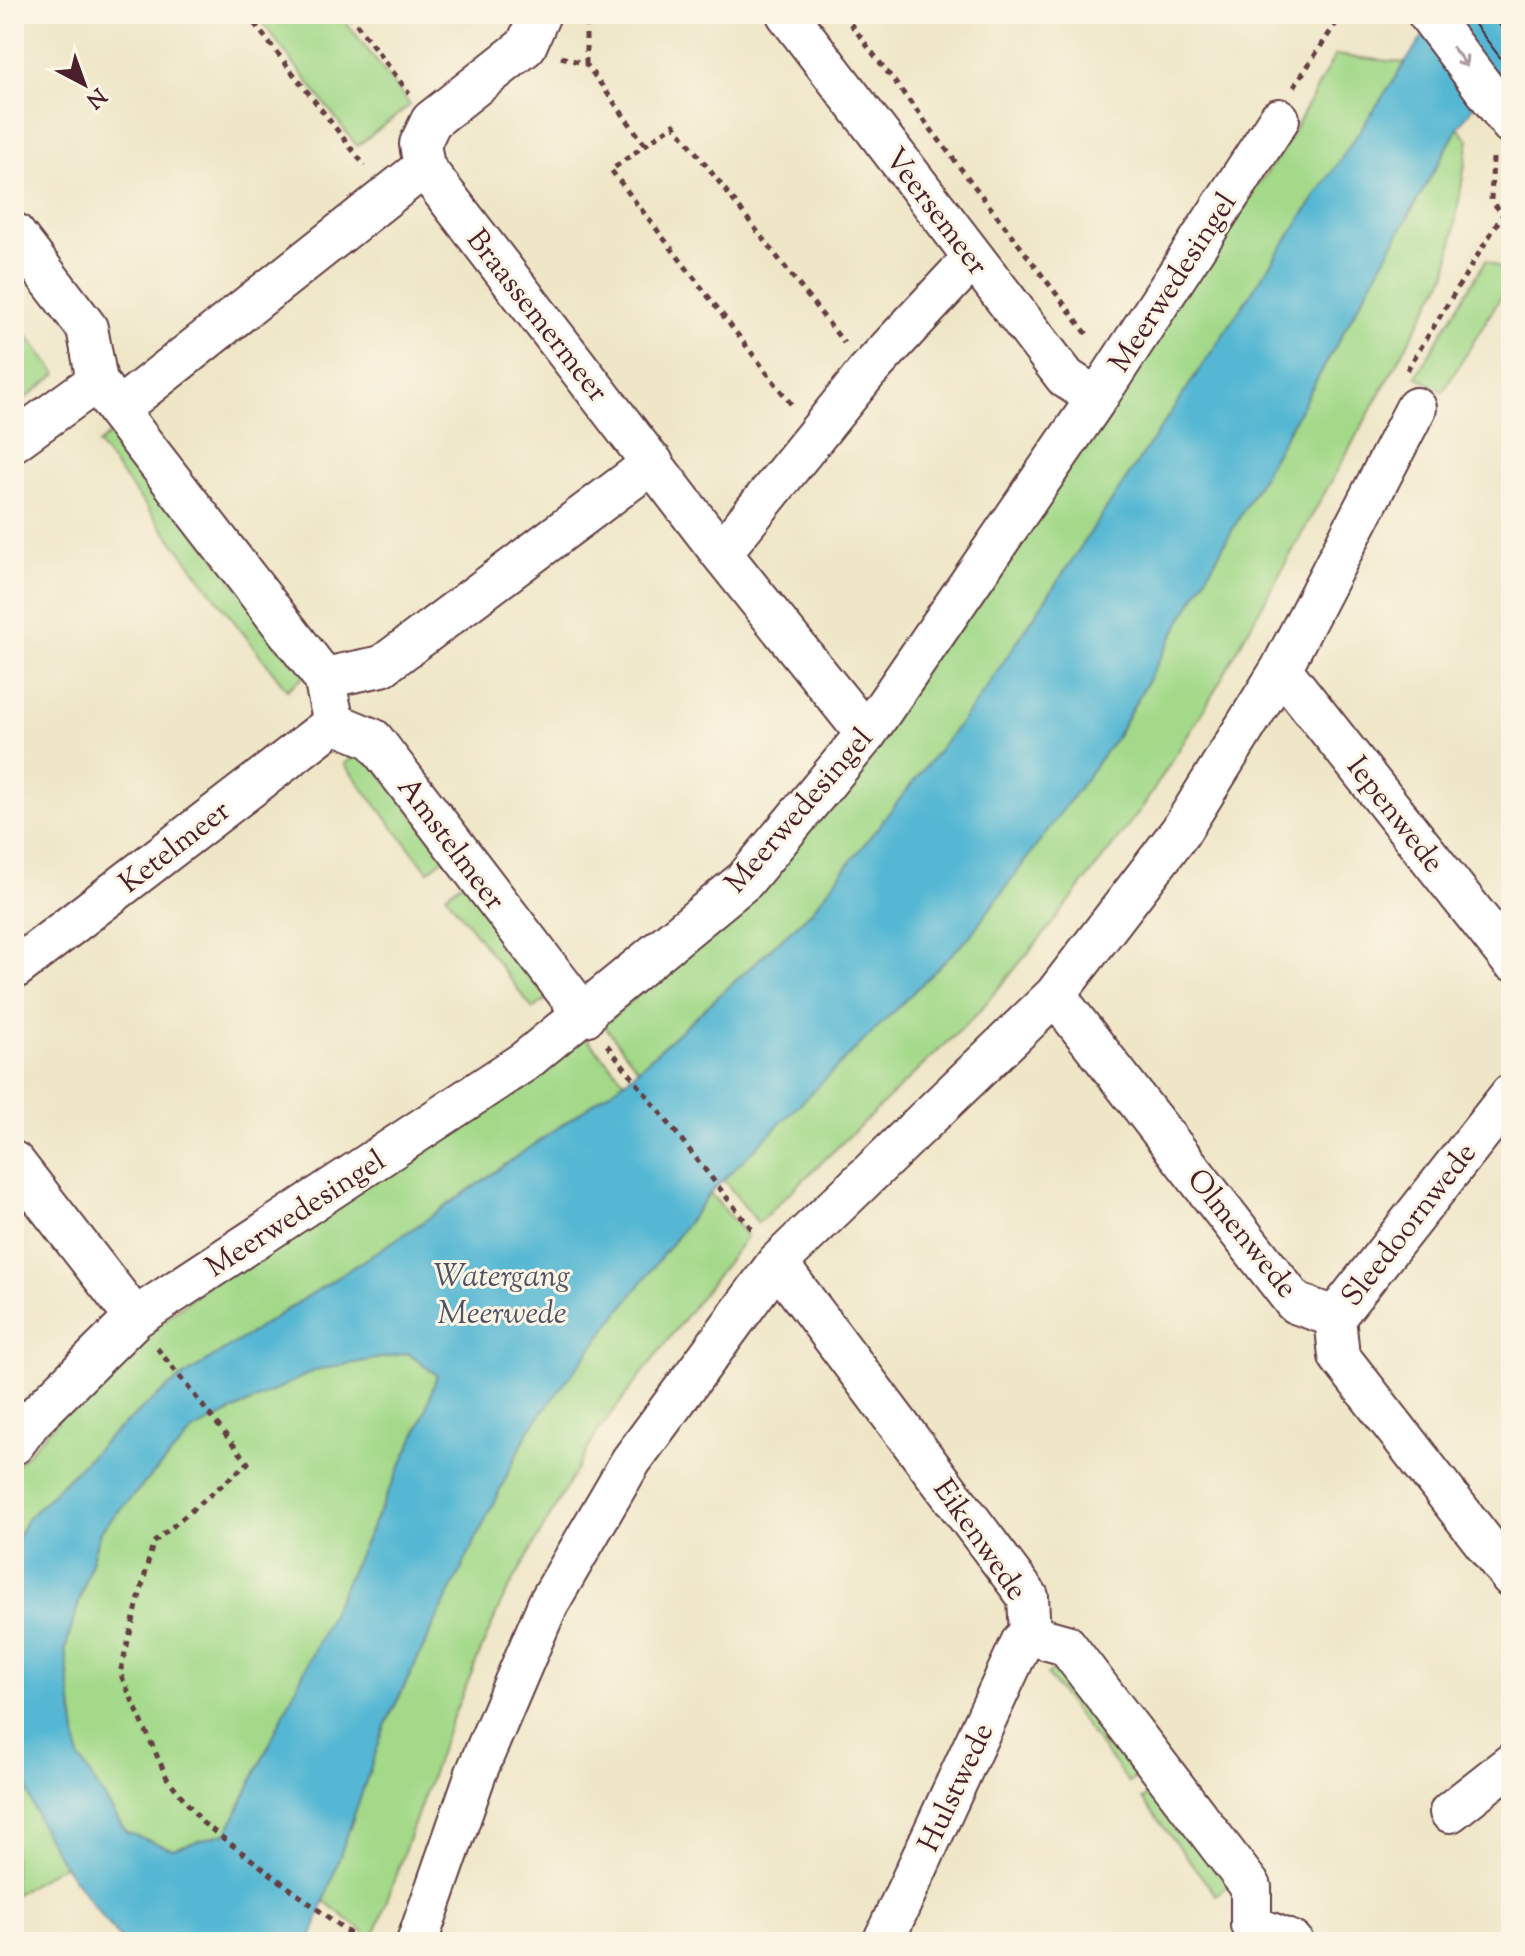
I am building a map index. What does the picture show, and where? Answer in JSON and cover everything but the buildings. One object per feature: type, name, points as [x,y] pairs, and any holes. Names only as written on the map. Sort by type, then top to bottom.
[{"type":"street","name":"Veersemeer","points":[[787,14],[1066,378],[1106,384]]},
{"type":"street","points":[[1428,15],[1499,126]]},
{"type":"street","points":[[14,441],[107,395],[279,282],[424,167],[420,144],[431,121],[533,30]]},
{"type":"street","name":"Meerwedesingel","points":[[14,1444],[31,1421],[135,1318],[525,1061],[585,1016],[745,880],[866,734],[1106,384],[1279,119]]},
{"type":"street","name":"Braassemermeer","points":[[424,167],[721,553],[866,734]]},
{"type":"street","points":[[14,233],[87,328],[107,395],[324,678],[334,723]]},
{"type":"street","points":[[721,553],[867,372],[972,259]]},
{"type":"street","points":[[417,1942],[476,1773],[548,1604],[631,1461],[777,1263],[1055,995],[1180,832],[1281,669],[1416,408]]},
{"type":"street","points":[[324,678],[382,666],[653,463]]},
{"type":"street","name":"Iepenwede","points":[[1281,669],[1511,960]]},
{"type":"street","name":"Ketelmeer","points":[[14,969],[334,723]]},
{"type":"street","name":"Amstelmeer","points":[[334,723],[373,739],[585,1016]]},
{"type":"street","name":"Olmenwede","points":[[1055,995],[1295,1303],[1335,1317]]},
{"type":"street","name":"Sleedoornwede","points":[[1335,1317],[1511,1094]]},
{"type":"street","points":[[14,1162],[135,1318]]},
{"type":"street","name":"Eikenwede","points":[[777,1263],[1028,1597],[1030,1635],[1066,1645],[1251,1887],[1247,1934],[1293,1942]]},
{"type":"street","points":[[1335,1317],[1339,1356],[1511,1577]]},
{"type":"street","name":"Hulstwede","points":[[883,1942],[1022,1641],[1030,1635]]},
{"type":"street","points":[[1450,1812],[1511,1764]]},
{"type":"path","points":[[247,14],[387,195]]},
{"type":"path","points":[[349,14],[431,121]]},
{"type":"path","points":[[586,14],[586,64]]},
{"type":"path","name":"Veersemeer","points":[[843,14],[1106,384]]},
{"type":"path","points":[[1279,119],[1291,91],[1342,14]]},
{"type":"path","points":[[533,30],[586,64],[646,146]]},
{"type":"path","points":[[815,436],[611,170],[674,124],[867,372]]},
{"type":"path","points":[[1499,126],[1491,200],[1511,224]]},
{"type":"path","points":[[626,1068],[777,1263]]},
{"type":"path","points":[[172,1369],[248,1463],[153,1543],[120,1673],[167,1778],[203,1823],[361,1942]]},
{"type":"green space","points":[[256,14],[340,14],[410,105],[357,146]]},
{"type":"green space","points":[[1335,55],[1407,63],[978,700],[810,913],[638,1069],[604,1025],[759,889],[1285,147]]},
{"type":"green space","points":[[1458,128],[1469,140],[1447,273],[1205,708],[1144,805],[1048,929],[977,1014],[758,1223],[723,1179],[969,937],[1115,739]]},
{"type":"green space","points":[[1486,260],[1511,275],[1511,280],[1443,392],[1416,376]]},
{"type":"green space","points":[[14,318],[57,374],[14,407]]},
{"type":"green space","points":[[117,429],[306,675],[287,690],[98,444]]},
{"type":"green space","points":[[362,750],[446,857],[428,871],[344,764]]},
{"type":"green space","points":[[464,881],[552,995],[533,1009],[446,895]]},
{"type":"green space","points":[[585,1037],[625,1081],[423,1222],[172,1384],[108,1438],[27,1519],[14,1544],[14,1468],[110,1363],[243,1257]]},
{"type":"green space","points":[[710,1193],[747,1236],[597,1433],[501,1603],[447,1731],[373,1939],[324,1901],[385,1726],[529,1430]]},
{"type":"green space","points":[[407,1353],[437,1375],[422,1421],[228,1832],[172,1849],[126,1832],[79,1758],[65,1650],[100,1531],[194,1430],[316,1370]]},
{"type":"green space","points":[[1065,1661],[1147,1768],[1129,1783],[1047,1675]]},
{"type":"green space","points":[[14,1734],[33,1807],[65,1864],[14,1895]]},
{"type":"green space","points":[[1160,1786],[1234,1881],[1216,1895],[1142,1799]]},
{"type":"water","name":"Watergang Meerwede","points":[[1438,14],[1511,14],[1511,53],[1458,128],[1115,739],[969,937],[710,1193],[529,1430],[385,1726],[310,1942],[122,1942],[49,1841],[39,1823],[23,1773],[14,1708],[12,1642],[14,1544],[27,1519],[108,1438],[172,1384],[423,1222],[625,1081],[810,913],[978,700]],"holes":[[[408,1353],[437,1375],[422,1421],[228,1832],[172,1849],[126,1832],[79,1758],[65,1650],[100,1531],[194,1430],[316,1370]]]},
{"type":"tram line","points":[[1467,14],[1511,72]]},
{"type":"tram line","points":[[1491,14],[1511,40]]}]
